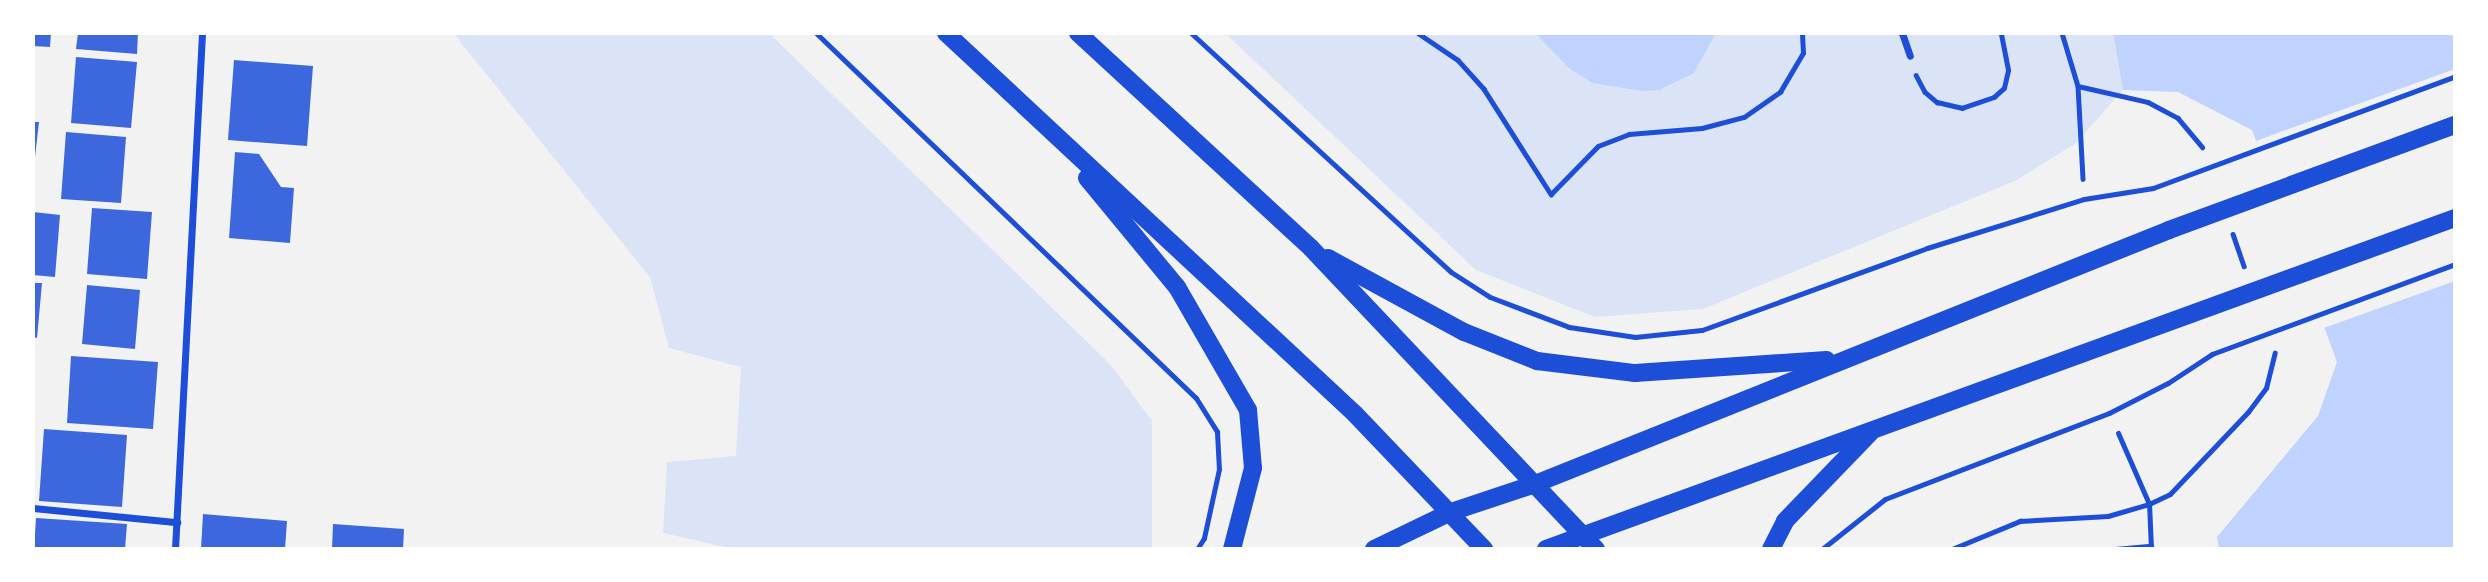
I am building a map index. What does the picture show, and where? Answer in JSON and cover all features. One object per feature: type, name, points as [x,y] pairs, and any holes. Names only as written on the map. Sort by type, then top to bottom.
[{"type":"main road","points":[[946,33],[1355,414],[1484,549]]},
{"type":"main road","points":[[1079,33],[1311,248],[1590,542]]},
{"type":"main road","points":[[1043,124],[1177,287],[1248,410],[1253,468],[1232,549]]},
{"type":"main road","points":[[1374,549],[1451,512],[1535,484],[1888,345],[2169,230],[2455,125]]},
{"type":"main road","points":[[1546,549],[1590,542],[1876,427],[2455,218]]},
{"type":"main road","points":[[1311,248],[1464,332],[1537,361],[1636,373],[1815,363],[1888,345]]},
{"type":"main road","points":[[1771,549],[1785,521],[1876,427]]},
{"type":"street","points":[[175,549],[202,33]]},
{"type":"street","points":[[1902,33],[1910,56]]},
{"type":"street","points":[[33,508],[177,522]]},
{"type":"lane","points":[[817,33],[1196,398],[1217,432],[1219,469],[1204,538],[1197,549]]},
{"type":"lane","points":[[1191,33],[1451,272],[1490,297],[1569,327],[1635,337],[1702,330],[1927,248],[2084,199],[2153,188],[2455,76]]},
{"type":"lane","points":[[1822,549],[1885,499],[2109,413],[2168,383],[2212,354],[2455,264]]},
{"type":"path","points":[[1418,33],[1458,60],[1484,89],[1551,194],[1598,146],[1629,134],[1702,128],[1744,117],[1780,92],[1803,53],[1802,33]]},
{"type":"path","points":[[1910,56],[1925,92],[1937,102],[1962,108],[1977,105],[2004,88],[2008,70],[2001,33]]},
{"type":"path","points":[[2062,33],[2078,86],[2084,199]]},
{"type":"path","points":[[2078,86],[2148,102],[2178,118],[2206,160]]},
{"type":"path","points":[[2229,224],[2248,275]]},
{"type":"path","points":[[1952,549],[2020,521],[2108,516],[2170,494],[2266,388],[2275,352],[2270,339]]},
{"type":"path","points":[[2109,413],[2149,503],[2151,547],[2115,549]]},
{"type":"shaded area","points":[[453,33],[769,33],[1111,365],[1152,421],[1152,549],[734,549],[663,533],[667,462],[736,456],[741,367],[669,348],[650,277]]},
{"type":"shaded area","points":[[1225,33],[2113,33],[2123,90],[2076,143],[2017,180],[1703,309],[1595,317],[1476,270]]},
{"type":"water","points":[[1535,33],[1716,33],[1694,73],[1659,90],[1642,91],[1593,83],[1571,70]]},
{"type":"water","points":[[2113,33],[2455,33],[2455,549],[2219,549],[2217,537],[2318,416],[2337,362],[2252,130],[2178,92],[2123,90]]},
{"type":"pier","points":[[2455,69],[2455,281],[2321,329],[2253,142]]},
{"type":"building","points":[[33,33],[51,33],[50,47],[33,46]]},
{"type":"building","points":[[78,33],[138,33],[137,54],[76,49]]},
{"type":"building","points":[[76,57],[137,62],[131,128],[71,123]]},
{"type":"building","points":[[234,60],[313,66],[307,146],[228,140]]},
{"type":"building","points":[[33,122],[39,122],[35,157],[33,157]]},
{"type":"building","points":[[66,132],[126,137],[121,203],[61,199]]},
{"type":"building","points":[[235,152],[259,154],[281,187],[294,188],[290,243],[229,238]]},
{"type":"building","points":[[92,208],[152,212],[147,279],[87,274]]},
{"type":"building","points":[[33,212],[60,215],[55,277],[33,275]]},
{"type":"building","points":[[33,283],[42,283],[37,338],[33,337]]},
{"type":"building","points":[[87,285],[140,290],[135,349],[82,344]]},
{"type":"building","points":[[71,356],[158,362],[153,429],[67,423]]},
{"type":"building","points":[[44,429],[127,435],[122,507],[39,501]]},
{"type":"building","points":[[203,514],[287,521],[285,549],[201,549]]},
{"type":"building","points":[[36,518],[127,524],[125,549],[34,549]]},
{"type":"building","points":[[333,524],[404,529],[403,549],[332,549]]}]
